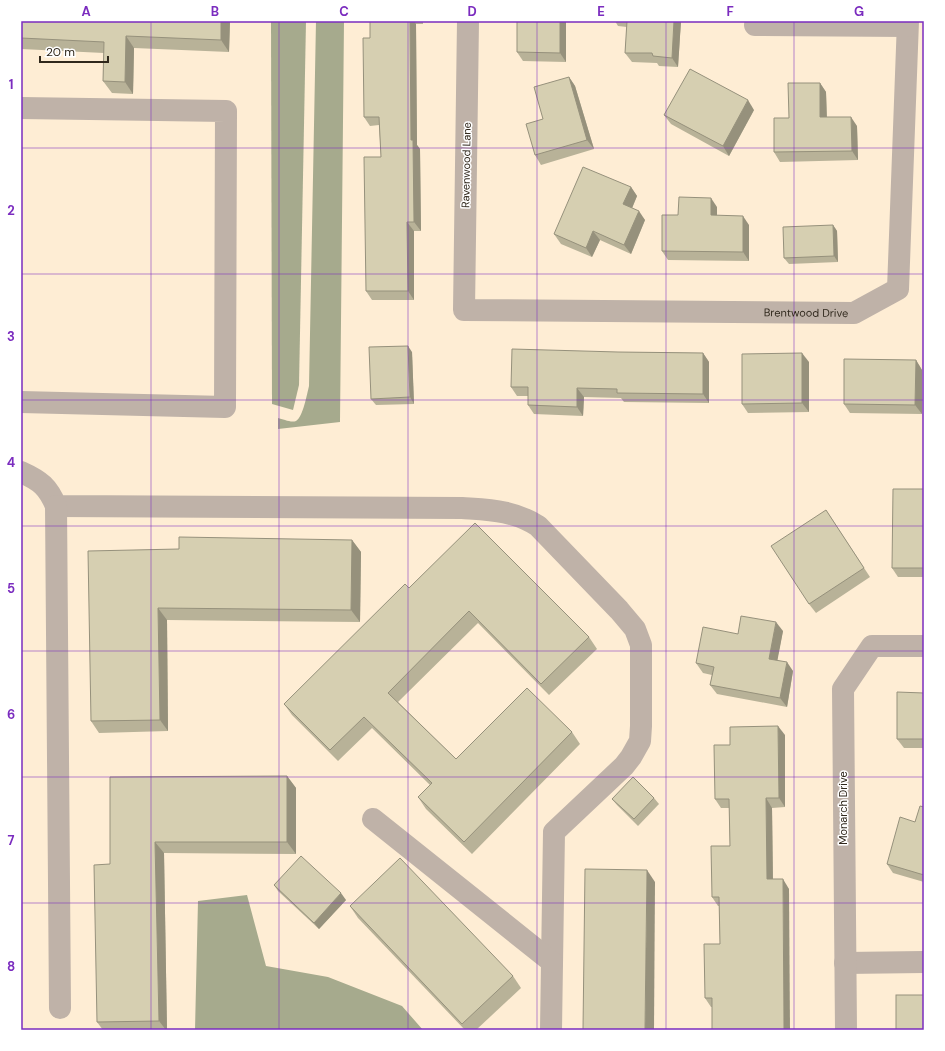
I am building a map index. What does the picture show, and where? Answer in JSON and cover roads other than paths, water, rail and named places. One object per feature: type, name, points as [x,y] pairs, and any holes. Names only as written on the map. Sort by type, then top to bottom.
[{"type":"street","name":"Ravenwood Lane","points":[[464,310],[468,21]]},
{"type":"street","name":"Brentwood Drive","points":[[464,310],[854,313],[898,289],[908,23]]},
{"type":"street","points":[[755,25],[908,23]]},
{"type":"street","points":[[21,108],[226,111],[226,126],[225,407],[21,402]]},
{"type":"street","points":[[21,472],[42,483],[52,496],[56,506],[60,1008]]},
{"type":"street","points":[[56,506],[462,508],[501,511],[526,518],[538,526],[619,610],[635,629],[641,645],[640,741],[624,766],[554,832],[551,1030]]},
{"type":"street","name":"Monarch Drive","points":[[846,1030],[842,689],[872,646],[924,646]]},
{"type":"street","points":[[373,819],[552,962]]},
{"type":"street","points":[[845,963],[924,962]]}]
